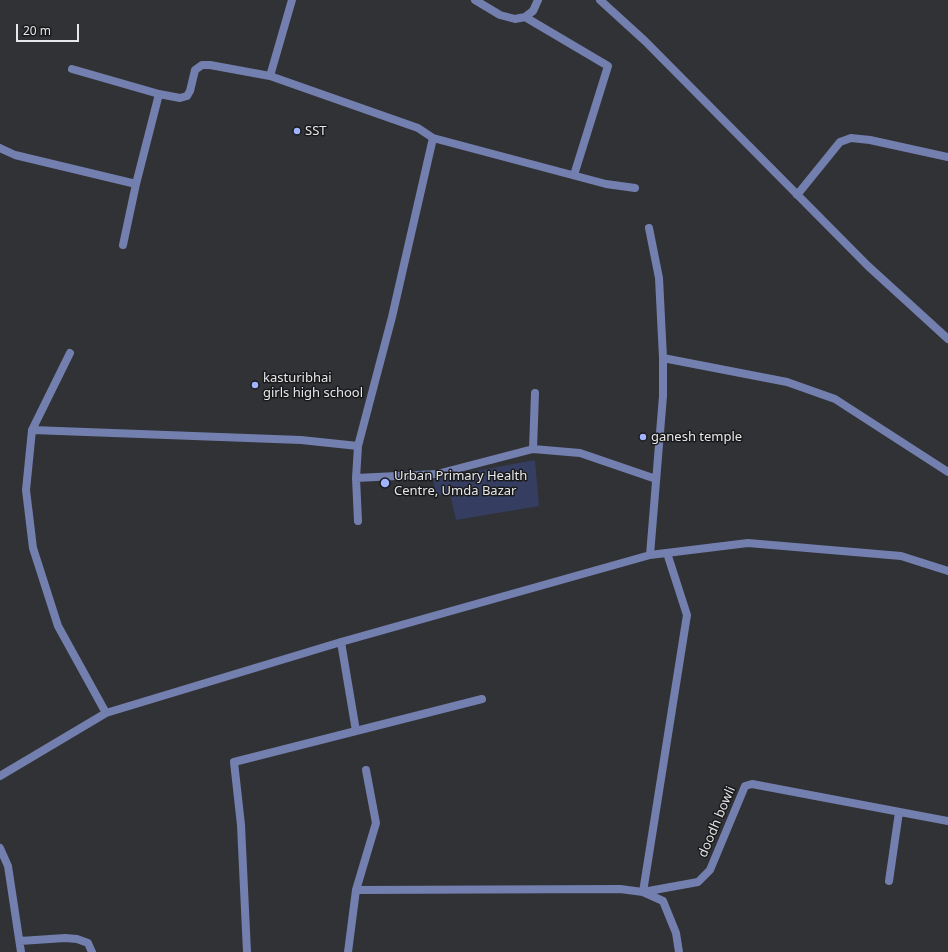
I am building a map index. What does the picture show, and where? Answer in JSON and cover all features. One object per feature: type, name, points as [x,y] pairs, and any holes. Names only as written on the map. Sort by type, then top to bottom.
[{"type":"street","points":[[270,76],[292,0]]},
{"type":"street","points":[[475,0],[500,15],[515,19],[525,17],[533,10],[538,0]]},
{"type":"street","points":[[600,0],[645,41],[868,266],[948,339]]},
{"type":"street","points":[[525,17],[608,66],[574,175]]},
{"type":"street","points":[[72,69],[159,94],[180,98],[186,96],[190,91],[195,70],[202,65],[210,65],[270,76],[418,128],[433,138],[606,184],[635,188]]},
{"type":"street","points":[[123,245],[136,184],[159,94]]},
{"type":"street","points":[[358,521],[356,478],[358,446],[392,317],[433,138]]},
{"type":"street","points":[[797,195],[840,142],[851,138],[870,140],[948,157]]},
{"type":"street","points":[[0,148],[16,155],[136,184]]},
{"type":"street","points":[[649,228],[659,278],[663,358],[663,396],[650,555]]},
{"type":"street","points":[[70,353],[32,430],[26,490],[33,548],[58,626],[106,713]]},
{"type":"street","points":[[663,358],[787,382],[835,398],[948,472]]},
{"type":"street","points":[[533,449],[535,393]]},
{"type":"street","points":[[32,430],[300,440],[358,446]]},
{"type":"street","points":[[356,478],[437,474],[533,449],[580,453],[656,479]]},
{"type":"street","points":[[0,776],[106,713],[341,642],[650,555],[748,543],[901,556],[948,571]]},
{"type":"street","points":[[643,892],[688,615],[667,553]]},
{"type":"street","points":[[341,642],[356,731]]},
{"type":"street","points":[[247,952],[241,825],[234,762],[482,699]]},
{"type":"street","points":[[348,952],[356,890],[376,823],[366,770]]},
{"type":"street","name":"doodh bowli","points":[[643,892],[698,882],[710,870],[745,786],[752,784],[843,800],[899,812]]},
{"type":"street","points":[[889,881],[899,812],[948,821]]},
{"type":"street","points":[[0,848],[8,866],[21,952]]},
{"type":"street","points":[[356,890],[620,889],[643,892],[663,901],[676,933],[679,952]]},
{"type":"street","points":[[20,941],[65,938],[77,939],[88,943],[92,952]]},
{"type":"shaded area","points":[[535,460],[539,506],[456,520],[450,494],[436,495],[433,479]]},
{"type":"place","name":"SST","points":[[297,131]]},
{"type":"place","name":"kasturibhai girls high school","points":[[255,385]]},
{"type":"place","name":"ganesh temple","points":[[643,437]]},
{"type":"place","name":"Urban Primary Health Centre, Umda Bazar","points":[[385,483]]}]
